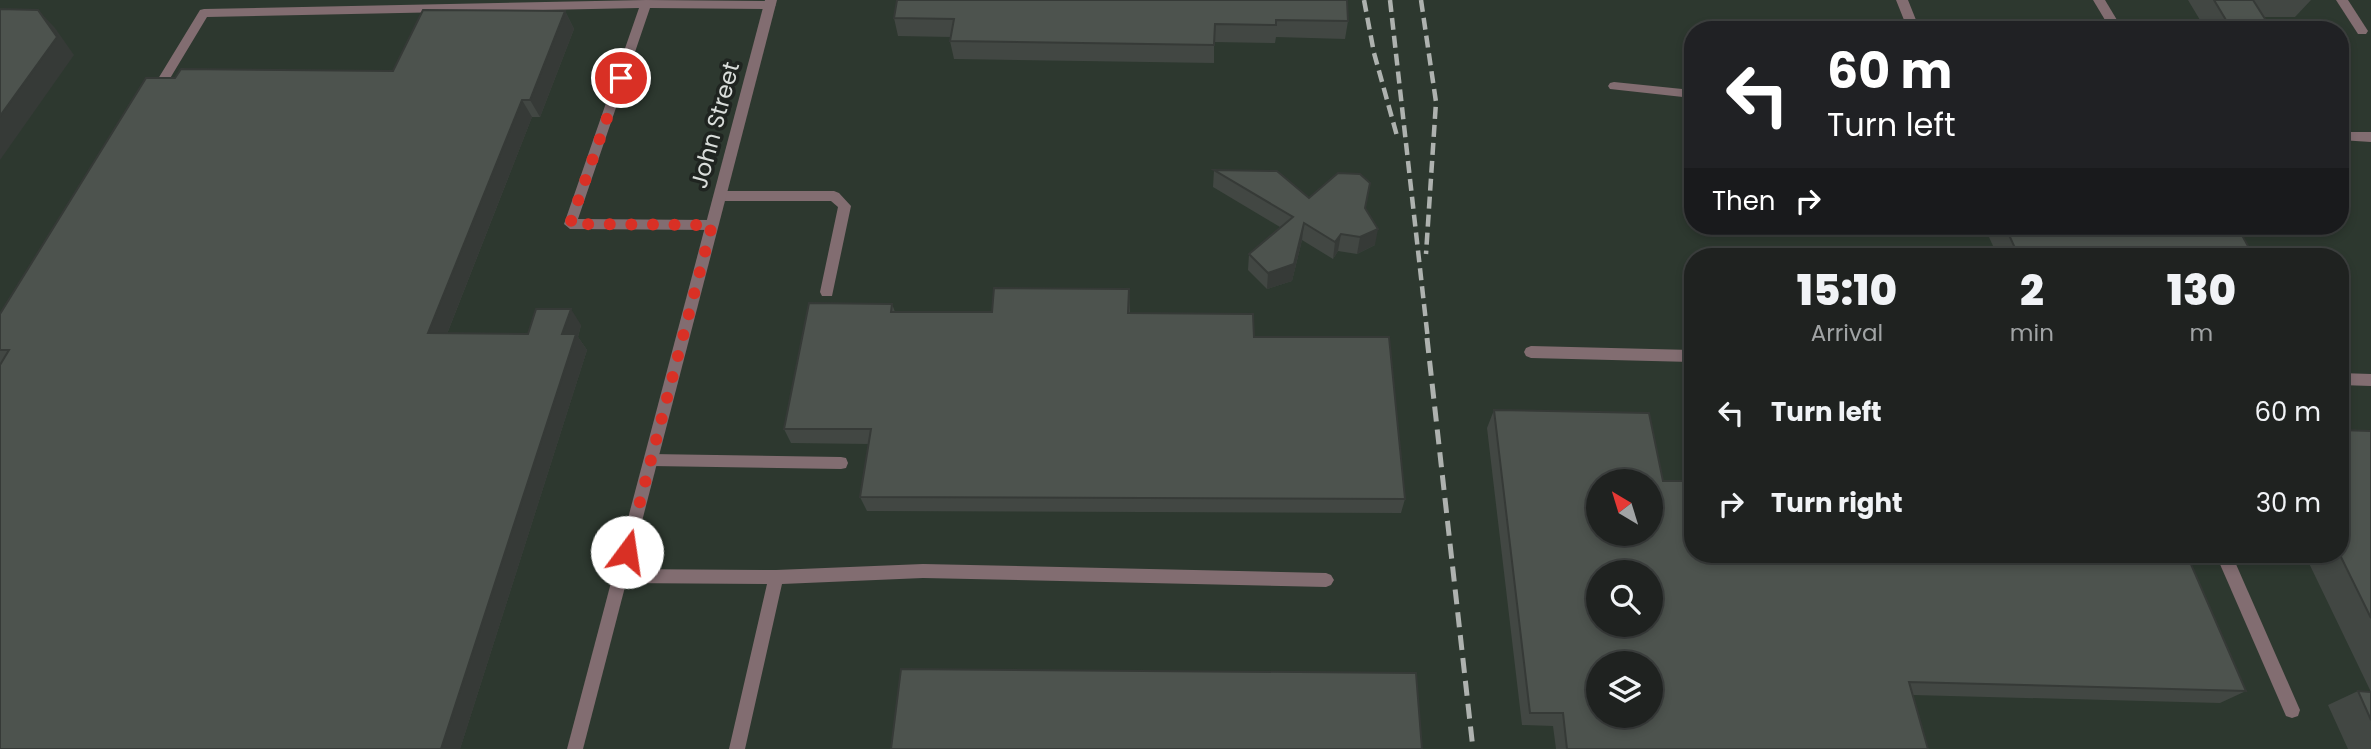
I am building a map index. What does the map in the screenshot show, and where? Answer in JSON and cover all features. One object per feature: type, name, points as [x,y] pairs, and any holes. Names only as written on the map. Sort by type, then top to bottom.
[{"type":"street","points":[[1902,0],[1911,21]]},
{"type":"street","points":[[2099,0],[2112,21]]},
{"type":"street","points":[[2342,0],[2362,31]]},
{"type":"street","points":[[146,109],[204,13],[771,2]]},
{"type":"street","name":"John Street","points":[[575,749],[771,2]]},
{"type":"street","points":[[646,4],[570,224],[712,225]]},
{"type":"street","points":[[1614,86],[1684,93]]},
{"type":"street","points":[[2349,136],[2371,137]]},
{"type":"street","points":[[720,196],[834,196],[845,206],[827,292]]},
{"type":"street","points":[[1531,352],[1684,356]]},
{"type":"street","points":[[2349,379],[2371,380]]},
{"type":"street","points":[[651,460],[841,463]]},
{"type":"street","points":[[2228,563],[2292,710]]},
{"type":"street","points":[[621,576],[776,577],[923,571],[1326,580]]},
{"type":"street","points":[[737,749],[776,577]]},
{"type":"shaded area","points":[[0,0],[2371,0],[2371,749],[0,749]]},
{"type":"building","points":[[897,0],[1347,0],[1348,21],[1276,20],[1276,25],[1215,24],[1214,45],[950,41],[954,19],[894,18]]},
{"type":"building","points":[[2214,0],[2253,0],[2266,21],[2227,21]]},
{"type":"building","points":[[0,9],[38,10],[57,37],[0,116]]},
{"type":"building","points":[[423,10],[565,11],[530,100],[522,100],[428,333],[528,334],[536,309],[571,309],[562,334],[576,334],[441,749],[0,749],[0,365],[9,350],[0,350],[0,314],[146,78],[175,78],[181,69],[393,71]]},
{"type":"building","points":[[1214,170],[1277,171],[1309,198],[1338,173],[1360,174],[1370,183],[1365,208],[1378,229],[1360,237],[1341,234],[1335,242],[1304,223],[1294,264],[1268,273],[1249,254],[1293,217]]},
{"type":"building","points":[[2009,235],[2242,235],[2249,248],[2015,248]]},
{"type":"building","points":[[994,288],[1129,289],[1128,313],[1253,314],[1254,337],[1389,337],[1405,499],[860,497],[871,429],[784,429],[809,303],[892,304],[891,312],[992,312]]},
{"type":"building","points":[[1494,410],[1649,413],[1661,469],[1586,469],[1586,546],[1663,546],[1663,481],[1684,481],[1684,563],[2190,563],[2246,691],[1909,682],[1928,749],[1567,749],[1563,713],[1530,713]]},
{"type":"building","points":[[2349,430],[2371,431],[2371,618],[2344,563],[2349,563]]},
{"type":"building","points":[[901,669],[1416,673],[1422,749],[891,749]]},
{"type":"building","points":[[2358,691],[2371,692],[2371,720]]},
{"type":"railway","points":[[1364,0],[1374,53],[1397,136]]},
{"type":"railway","points":[[1390,0],[1428,340]]},
{"type":"railway","points":[[1421,0],[1436,102],[1426,254]]},
{"type":"railway","points":[[1427,338],[1473,749]]},
{"type":"route","points":[[621,78],[570,224],[712,225],[627,552]]}]
